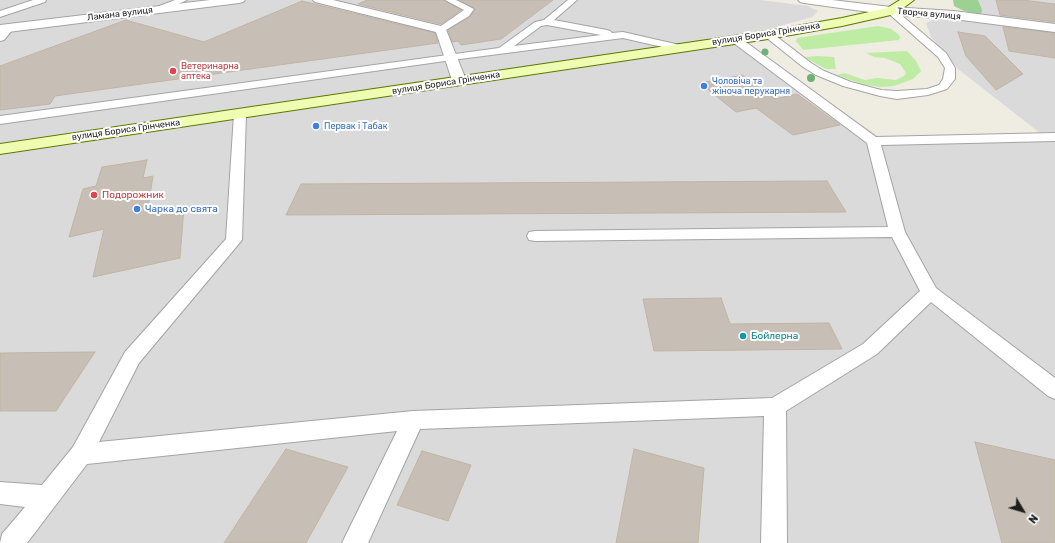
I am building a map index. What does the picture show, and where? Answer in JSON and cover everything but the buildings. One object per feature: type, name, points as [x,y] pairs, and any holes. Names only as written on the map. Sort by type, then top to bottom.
[{"type":"main road","name":"вулиця Бориса Грінченка","points":[[0,148],[240,114],[459,80],[768,35],[842,22],[891,10],[908,0]]},
{"type":"street","name":"Ламана вулиця","points":[[3,32],[160,9],[240,0]]},
{"type":"street","points":[[324,0],[441,30],[452,57],[459,80]]},
{"type":"street","name":"Творча вулиця","points":[[804,0],[891,10],[954,15],[1055,28]]},
{"type":"lane","points":[[0,14],[42,0]]},
{"type":"lane","points":[[160,9],[183,0]]},
{"type":"lane","points":[[441,30],[466,14],[469,10],[449,0]]},
{"type":"lane","points":[[547,22],[573,0]]},
{"type":"lane","points":[[768,35],[807,66],[847,84],[880,93],[897,95],[921,93],[943,87],[950,79],[950,68],[942,55],[891,10]]},
{"type":"lane","points":[[501,51],[538,24],[547,22],[623,35],[680,48]]},
{"type":"lane","points":[[0,120],[452,57],[623,35]]},
{"type":"lane","points":[[735,39],[873,141],[1055,137]]},
{"type":"lane","points":[[11,543],[82,454],[132,358],[234,240],[240,114]]},
{"type":"lane","points":[[873,141],[896,232],[930,292],[1055,390]]},
{"type":"lane","points":[[535,236],[896,232]]},
{"type":"lane","points":[[82,454],[412,420],[775,407],[870,349],[930,292]]},
{"type":"lane","points":[[774,543],[775,407]]},
{"type":"lane","points":[[355,543],[412,420]]},
{"type":"lane","points":[[0,493],[48,497]]},
{"type":"shaded area","points":[[0,0],[760,0],[808,6],[818,11],[812,17],[760,32],[0,143]]},
{"type":"shaded area","points":[[976,0],[1055,0],[1055,25],[975,15]]},
{"type":"shaded area","points":[[937,18],[962,19],[1055,31],[1055,543],[0,543],[0,155],[746,43],[879,137],[1040,133],[958,69],[931,37],[926,23]]},
{"type":"green space","points":[[953,0],[978,0],[982,10],[981,15],[964,11],[954,6]]},
{"type":"green space","points":[[878,26],[891,29],[898,34],[900,37],[899,40],[803,50],[796,41],[797,38]]},
{"type":"green space","points":[[907,51],[916,61],[921,71],[913,79],[894,86],[881,87],[862,84],[837,75],[844,73],[865,80],[877,78],[896,80],[904,76],[906,73],[900,64],[885,58],[874,57],[866,53]]},
{"type":"green space","points":[[804,57],[834,57],[836,69],[826,69]]},
{"type":"place","name":"Ветеринарна аптека","points":[[173,71]]},
{"type":"place","name":"Чоловіча та жіноча перукарня","points":[[704,86]]},
{"type":"place","name":"Первак і Табак","points":[[316,126]]},
{"type":"place","name":"Подорожник","points":[[94,195]]},
{"type":"place","name":"Чарка до свята","points":[[137,209]]},
{"type":"place","name":"Бойлерна","points":[[743,336]]}]
